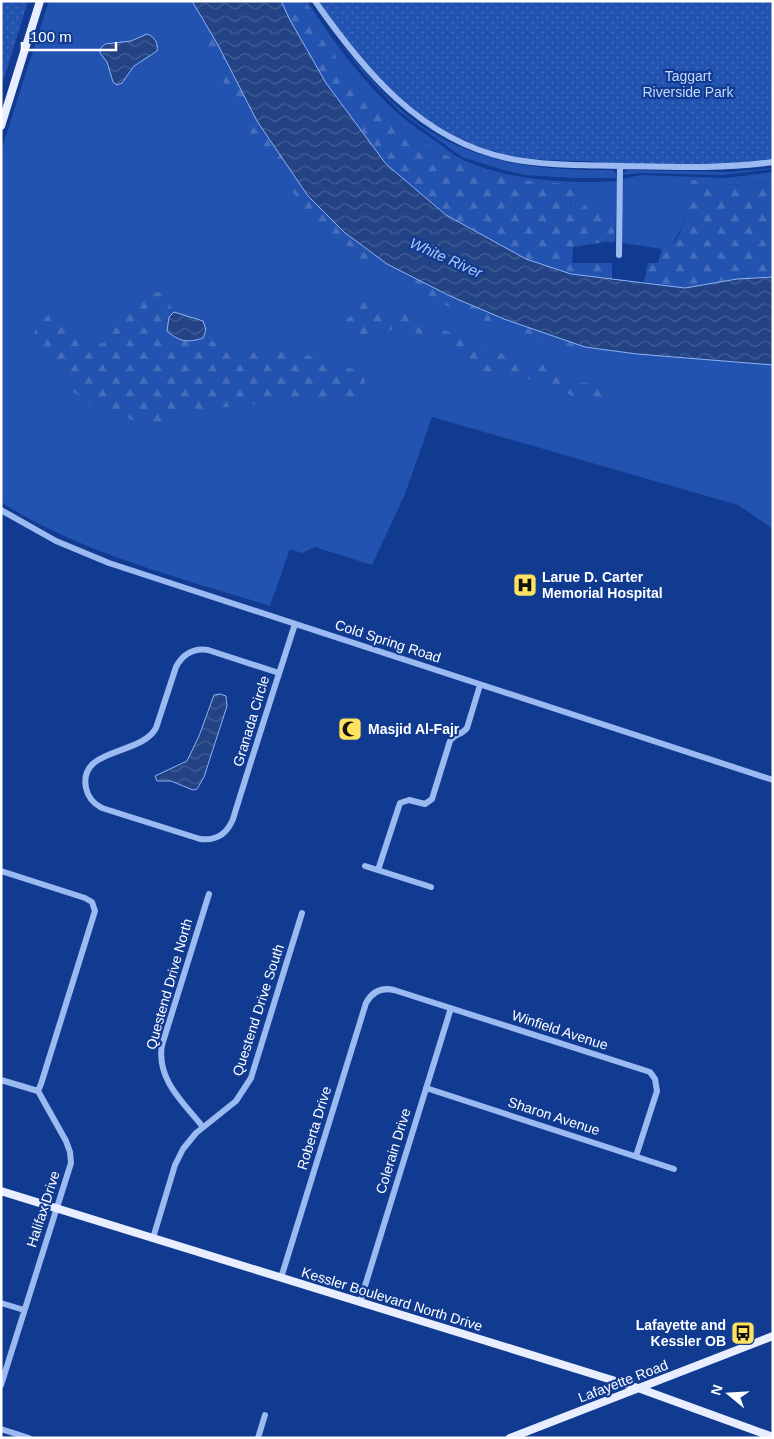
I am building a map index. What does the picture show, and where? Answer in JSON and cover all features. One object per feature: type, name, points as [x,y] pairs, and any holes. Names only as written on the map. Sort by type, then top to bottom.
[{"type":"main road","points":[[1,126],[40,1]]},
{"type":"main road","name":"Kessler Boulevard North Drive","points":[[1,1191],[638,1388],[773,1438]]},
{"type":"main road","name":"Lafayette Road","points":[[510,1438],[532,1434],[638,1388],[773,1336]]},
{"type":"street","points":[[315,1],[351,50],[383,86],[417,117],[447,136],[478,150],[509,158],[546,164],[716,168],[773,162]]},
{"type":"street","points":[[619,255],[620,166]]},
{"type":"street","name":"Cold Spring Road","points":[[1,510],[51,538],[98,559],[773,780]]},
{"type":"street","name":"Granada Circle","points":[[279,673],[208,650],[199,650],[188,654],[179,661],[176,667],[155,731],[141,743],[104,756],[94,763],[89,770],[85,783],[93,802],[102,808],[200,839],[218,837],[230,826],[279,673],[294,624]]},
{"type":"street","points":[[378,870],[400,803],[408,800],[425,804],[432,800],[450,741],[453,736],[462,733],[467,728],[480,685]]},
{"type":"street","points":[[365,866],[431,887]]},
{"type":"street","points":[[1,871],[85,898],[92,902],[94,908],[94,915],[42,1084],[38,1091],[1,1080]]},
{"type":"street","name":"Questend Drive North","points":[[203,1127],[168,1084],[162,1071],[160,1056],[208,894]]},
{"type":"street","name":"Questend Drive South","points":[[153,1238],[178,1157],[190,1139],[236,1101],[251,1078],[302,913]]},
{"type":"street","name":"Winfield Avenue","points":[[378,990],[391,989],[650,1072],[655,1079],[657,1091],[636,1156]]},
{"type":"street","name":"Roberta Drive","points":[[282,1278],[366,1003],[370,996],[378,990]]},
{"type":"street","name":"Colerain Drive","points":[[360,1302],[451,1008]]},
{"type":"street","name":"Sharon Avenue","points":[[426,1088],[674,1169]]},
{"type":"street","name":"Halifax Drive","points":[[1,1385],[70,1169],[71,1158],[66,1140],[38,1091]]},
{"type":"street","points":[[1,1303],[24,1310]]},
{"type":"street","points":[[258,1438],[265,1415]]},
{"type":"street","points":[[1,1429],[29,1438]]},
{"type":"green space","points":[[1,1],[28,1],[1,88]]},
{"type":"green space","points":[[49,1],[192,1],[218,45],[257,121],[308,196],[344,232],[387,264],[450,296],[585,347],[637,354],[773,365],[773,529],[738,505],[432,417],[405,494],[372,565],[315,547],[302,553],[290,549],[270,606],[132,563],[98,550],[64,536],[1,502],[1,151]]},
{"type":"green space","points":[[175,1],[192,1],[218,45],[257,121],[308,196],[344,232],[380,259],[369,263],[355,255],[319,226],[304,208],[252,135],[212,61],[206,36]]},
{"type":"green space","points":[[281,1],[305,1],[325,32],[338,62],[353,83],[379,110],[398,125],[444,154],[471,167],[520,180],[581,185],[581,189],[570,200],[572,212],[576,213],[592,201],[604,198],[607,201],[605,215],[607,223],[615,231],[613,236],[605,242],[573,247],[572,263],[612,263],[612,279],[571,274],[526,259],[446,215],[386,164],[326,83]]},
{"type":"green space","points":[[305,1],[307,1],[350,62],[387,104],[410,124],[457,157],[494,171],[515,176],[558,181],[617,181],[615,242],[605,242],[613,228],[607,224],[605,215],[607,201],[590,203],[576,213],[572,212],[571,198],[578,191],[580,185],[520,180],[471,167],[444,154],[398,125],[379,110],[353,83],[338,62]]},
{"type":"green space","name":"Taggart Riverside Park","points":[[319,1],[773,1],[773,160],[737,165],[664,167],[516,157],[475,145],[447,132],[398,96],[355,51]]},
{"type":"green space","points":[[343,47],[400,109],[423,127],[448,141],[473,152],[499,160],[554,168],[611,170],[615,172],[617,178],[525,175],[462,157],[400,112],[361,70]]},
{"type":"green space","points":[[773,168],[723,175],[640,173],[622,175],[628,170],[730,172]]},
{"type":"green space","points":[[773,172],[773,183],[718,185],[709,181],[686,189],[687,205],[682,227],[672,245],[662,249],[623,243],[621,240],[622,179],[641,175],[725,178]]},
{"type":"green space","points":[[693,180],[709,181],[719,185],[773,183],[773,277],[737,279],[685,288],[644,282],[648,263],[658,263],[662,249],[673,244],[677,239],[683,225],[686,189]]},
{"type":"green space","points":[[387,264],[450,296],[504,319],[585,347],[587,352],[520,334],[451,308],[386,273],[382,270]]},
{"type":"green space","points":[[162,292],[174,312],[169,317],[203,338],[206,330],[213,342],[251,349],[302,354],[359,371],[364,375],[365,385],[361,392],[349,399],[281,402],[196,410],[180,413],[154,427],[89,403],[72,391],[61,372],[41,361],[35,353],[33,338],[36,327],[50,313],[62,317],[69,327],[98,345],[108,341],[128,306],[140,295]]},
{"type":"green space","points":[[368,301],[391,310],[405,311],[446,331],[461,335],[505,355],[516,363],[550,365],[561,376],[579,383],[596,382],[610,390],[608,397],[586,400],[533,379],[516,379],[510,373],[492,374],[485,372],[479,370],[440,343],[396,327],[377,338],[352,340],[340,326],[341,321],[352,316],[360,303]]},
{"type":"water","name":"White River","points":[[192,1],[281,1],[326,83],[386,164],[446,215],[526,259],[571,274],[685,288],[737,279],[773,277],[773,365],[637,354],[585,347],[504,319],[450,296],[387,264],[344,232],[308,196],[257,121],[218,45]]},
{"type":"water","points":[[147,34],[155,41],[157,51],[134,66],[122,83],[117,85],[113,82],[107,62],[100,53],[101,48],[105,44],[131,41]]},
{"type":"water","points":[[174,312],[203,321],[206,330],[203,338],[184,341],[167,331],[169,317]]},
{"type":"water","points":[[214,695],[226,696],[227,706],[204,777],[197,789],[193,790],[171,781],[157,781],[155,776],[187,761],[199,736]]},
{"type":"place","name":"Larue D. Carter Memorial Hospital","points":[[525,585]]},
{"type":"place","name":"Masjid Al-Fajr","points":[[350,729]]},
{"type":"place","name":"Lafayette and Kessler OB","points":[[743,1333]]}]
